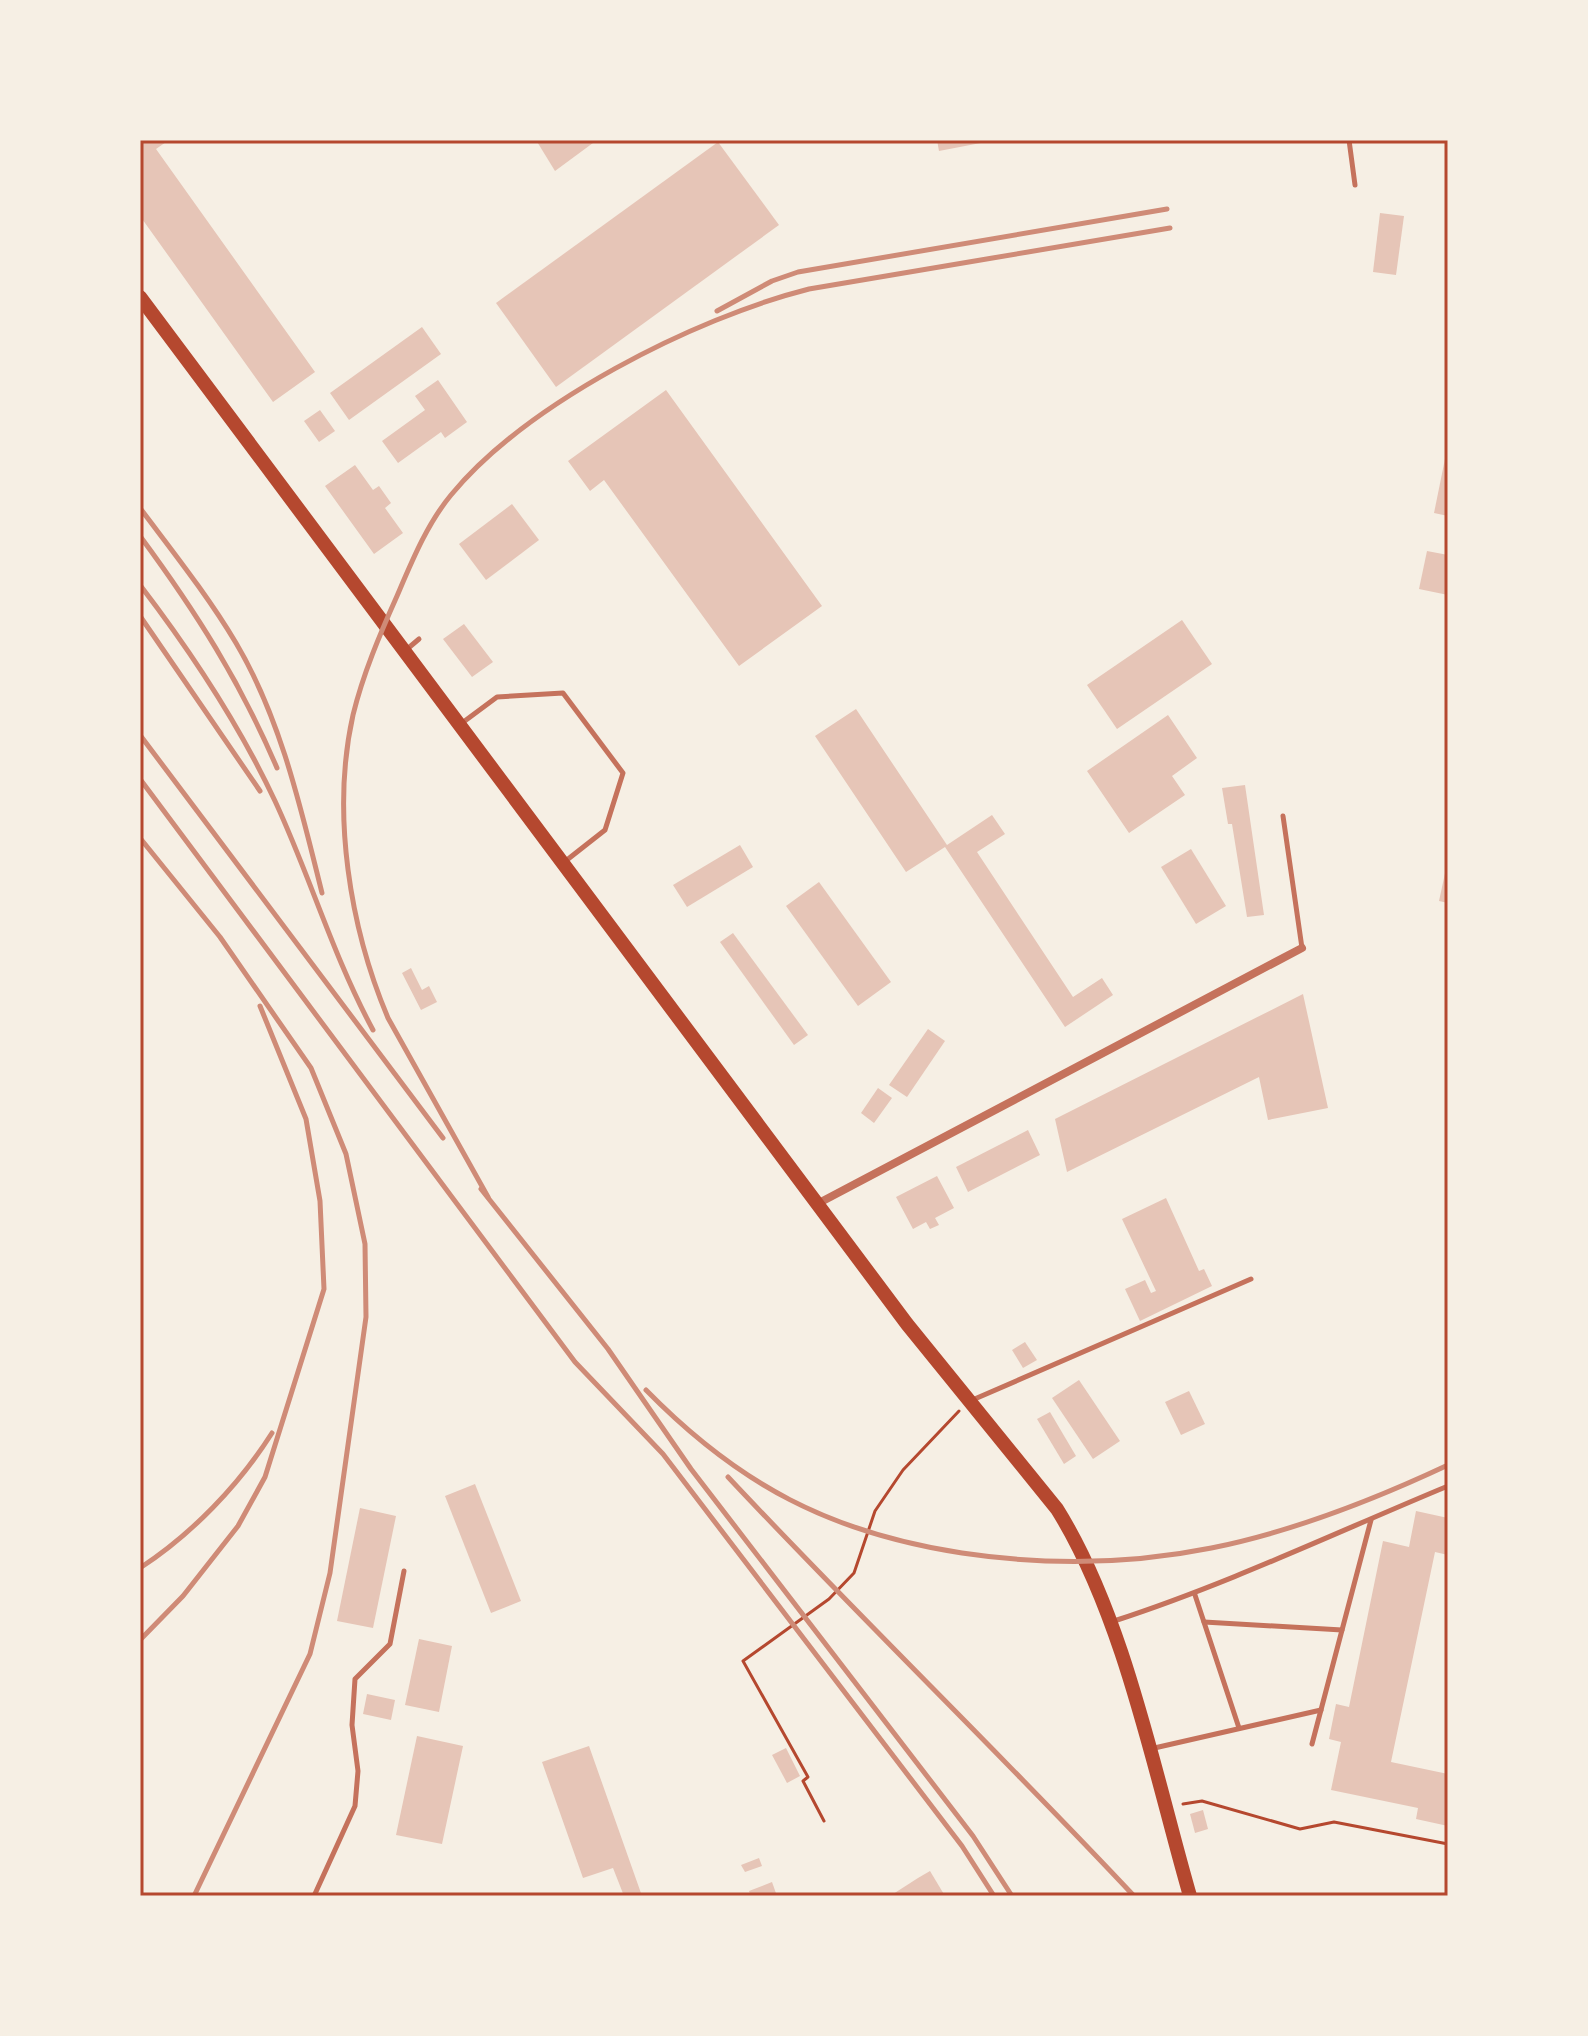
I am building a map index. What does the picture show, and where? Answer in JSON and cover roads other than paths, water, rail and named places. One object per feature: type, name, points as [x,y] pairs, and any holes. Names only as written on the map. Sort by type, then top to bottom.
[{"type":"main road","points":[[140,297],[817,1204],[969,1402],[1057,1509],[1074,1536],[1109,1623],[1149,1749],[1190,1896]]},
{"type":"street","points":[[817,1204],[1302,948]]},
{"type":"lane","points":[[1349,140],[1355,185]]},
{"type":"lane","points":[[405,650],[419,639]]},
{"type":"lane","points":[[460,725],[497,697],[563,693],[623,773],[605,830],[563,864]]},
{"type":"lane","points":[[1283,816],[1302,948]]},
{"type":"lane","points":[[969,1402],[1251,1279]]},
{"type":"lane","points":[[1109,1623],[1195,1595],[1236,1573],[1448,1486]]},
{"type":"lane","points":[[1312,1744],[1371,1520]]},
{"type":"lane","points":[[314,1896],[355,1806],[358,1771],[352,1725],[355,1679],[390,1644],[404,1571]]},
{"type":"lane","points":[[1195,1595],[1239,1728]]},
{"type":"lane","points":[[1204,1622],[1342,1630]]},
{"type":"lane","points":[[1149,1749],[1321,1710]]},
{"type":"railway","points":[[717,311],[772,281],[798,272],[1167,209]]},
{"type":"railway","points":[[488,1197],[388,1018],[363,946],[354,908],[344,830],[347,752],[357,700],[372,654],[408,570],[442,506],[483,461],[567,397],[615,368],[715,320],[809,289],[1170,228]]},
{"type":"railway","points":[[140,508],[214,608],[252,672],[288,765],[322,893]]},
{"type":"railway","points":[[140,536],[216,648],[277,768]]},
{"type":"railway","points":[[140,585],[178,636],[246,743],[288,829],[346,974],[373,1030]]},
{"type":"railway","points":[[140,616],[260,791]]},
{"type":"railway","points":[[140,735],[443,1138]]},
{"type":"railway","points":[[140,779],[575,1362],[663,1454],[962,1846],[994,1896]]},
{"type":"railway","points":[[140,838],[220,937],[311,1068],[346,1154],[365,1244],[366,1317],[330,1573],[310,1654],[194,1896]]},
{"type":"railway","points":[[140,1640],[183,1596],[238,1526],[265,1477],[324,1289],[320,1201],[306,1119],[260,1006]]},
{"type":"railway","points":[[481,1189],[608,1349],[691,1469],[973,1836],[1012,1896]]},
{"type":"railway","points":[[646,1390],[716,1453],[790,1500],[829,1518],[915,1544],[1028,1560],[1091,1561],[1152,1557],[1211,1548],[1270,1534],[1328,1515],[1448,1465]]},
{"type":"railway","points":[[140,1568],[178,1540],[213,1507],[245,1471],[272,1433]]},
{"type":"railway","points":[[728,1477],[1134,1896]]}]
